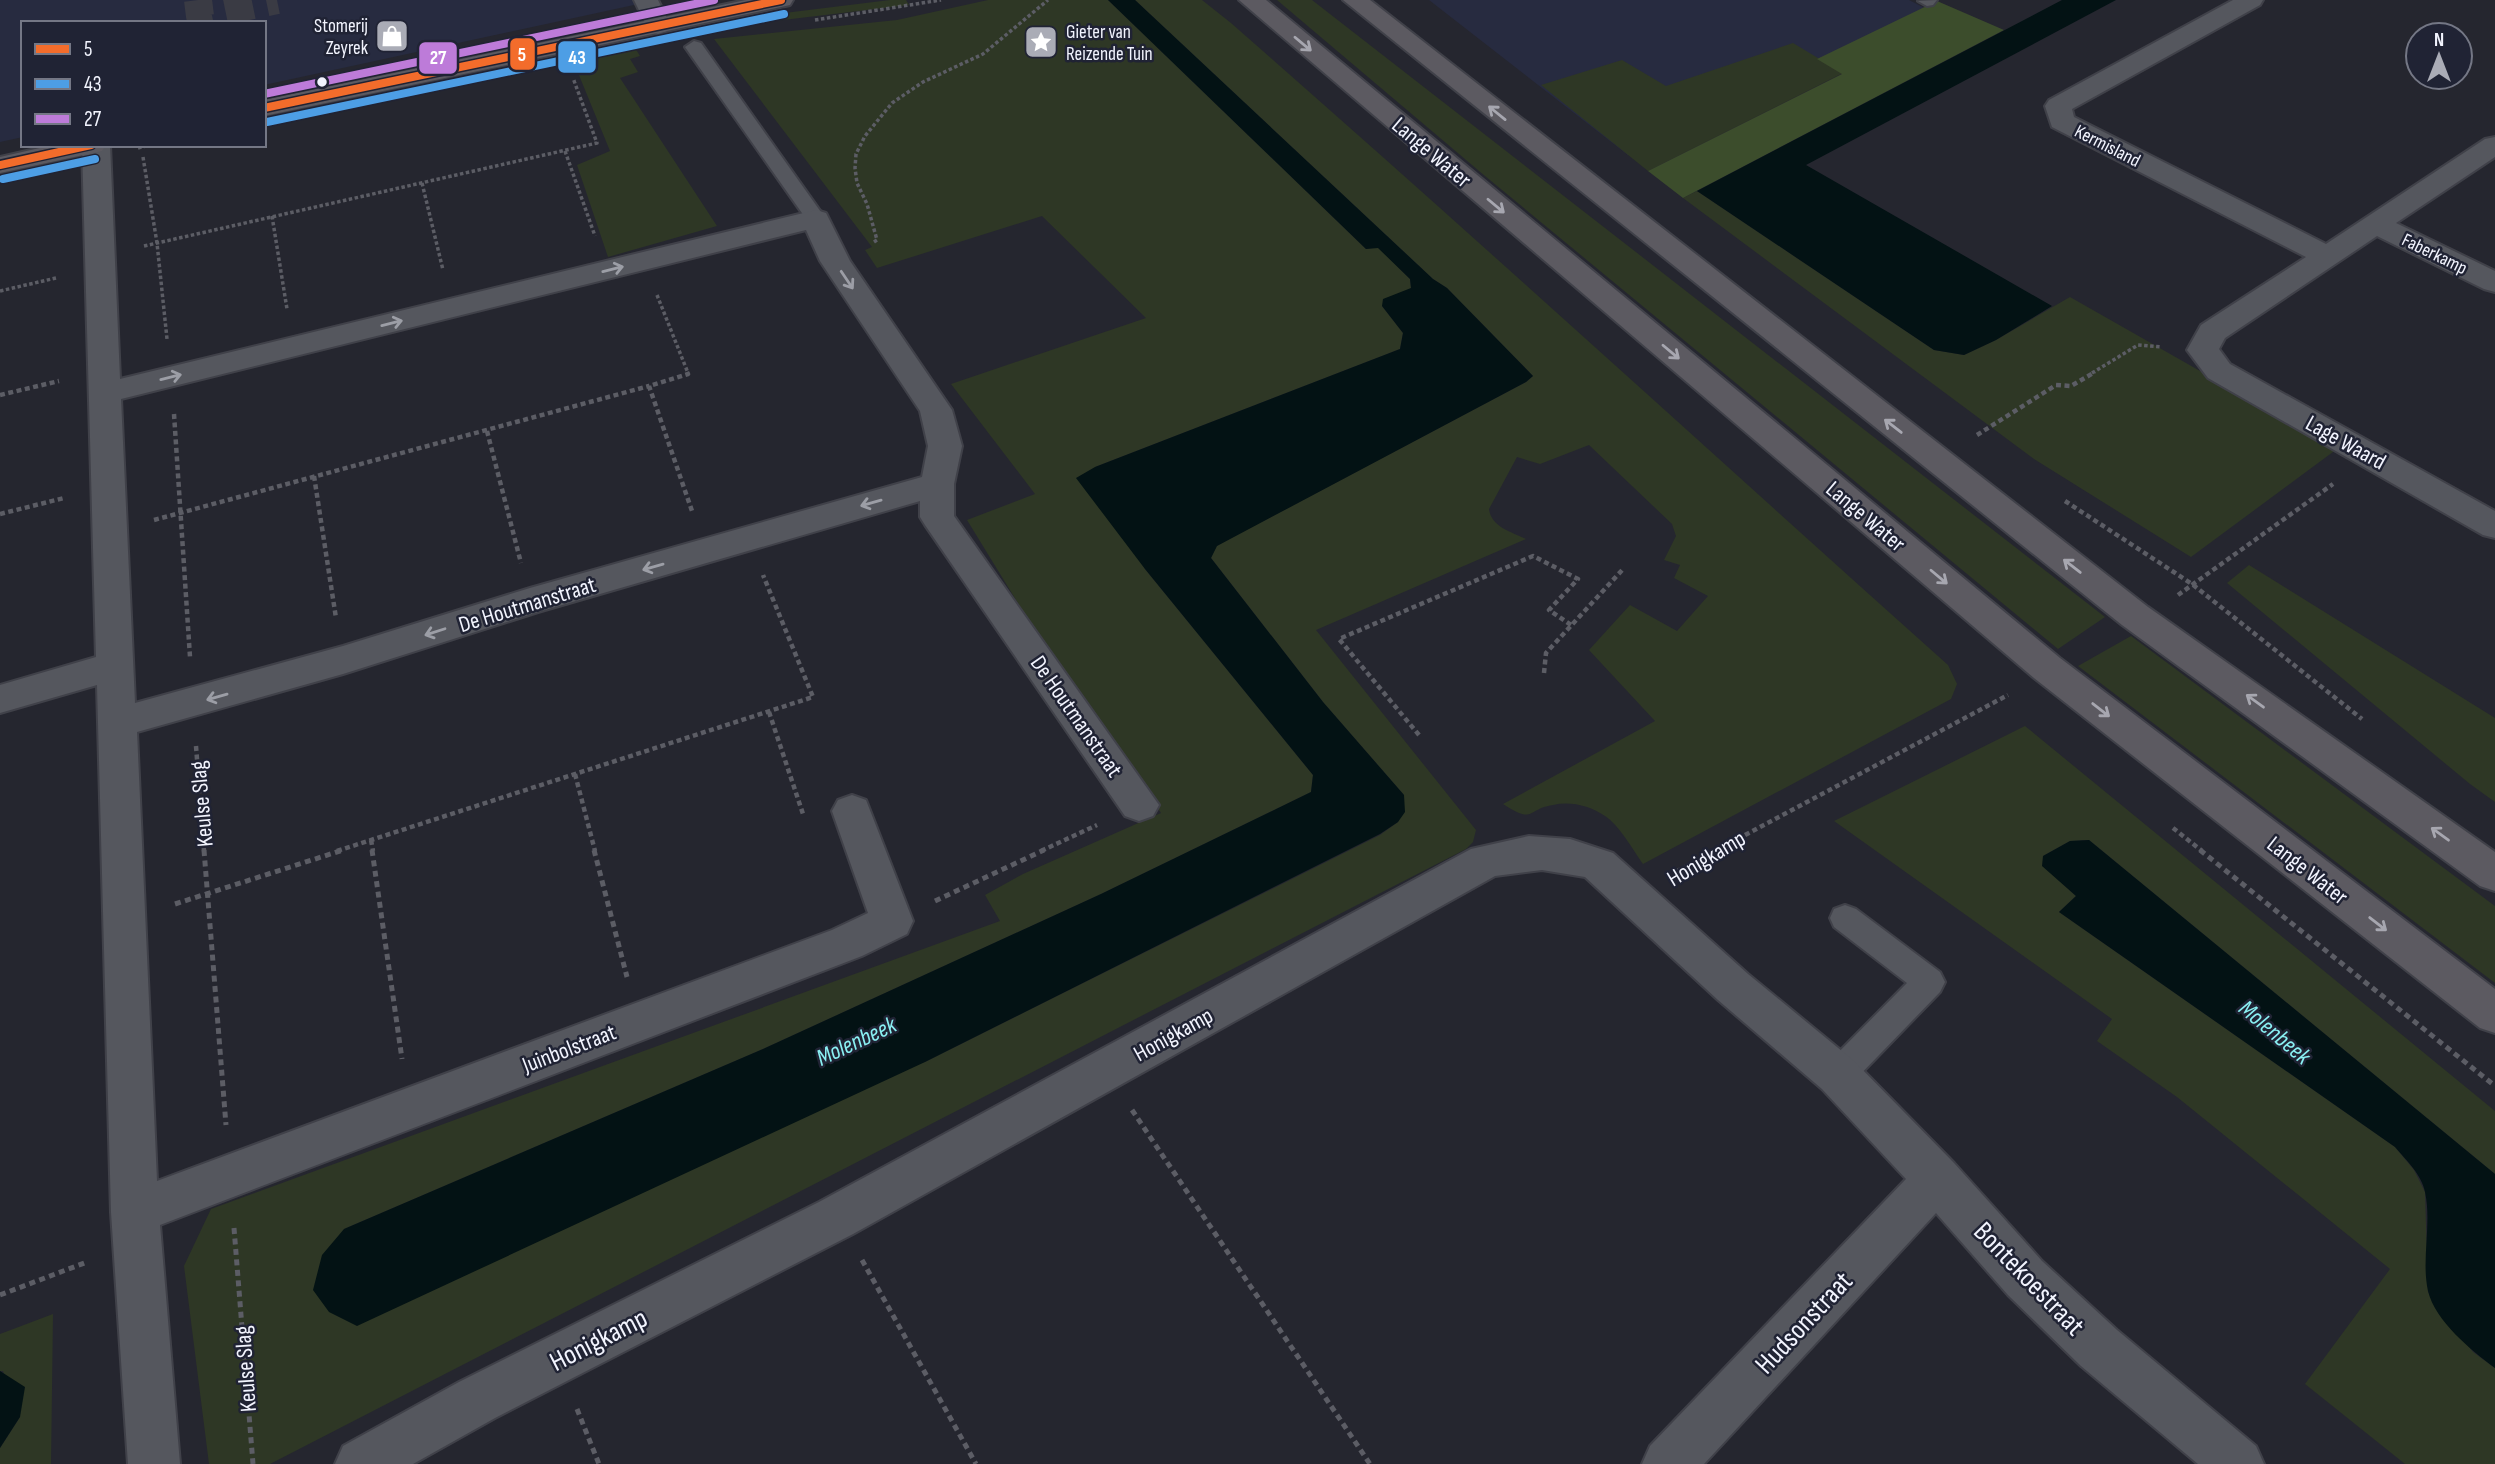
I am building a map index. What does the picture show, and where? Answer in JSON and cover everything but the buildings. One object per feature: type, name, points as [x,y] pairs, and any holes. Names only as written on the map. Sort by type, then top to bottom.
[{"type":"main road","points":[[266,108],[504,55],[706,0]]},
{"type":"main road","points":[[652,13],[780,0]]},
{"type":"main road","name":"Lange Water","points":[[1251,0],[2047,668],[2495,1014]]},
{"type":"main road","points":[[1355,0],[2135,616],[2495,874]]},
{"type":"main road","points":[[0,165],[85,147]]},
{"type":"street","name":"Kermisland","points":[[2251,0],[2058,106],[2062,121],[2327,256]]},
{"type":"street","points":[[2203,350],[2212,332],[2495,145]]},
{"type":"street","points":[[94,147],[101,262],[136,1228],[154,1464]]},
{"type":"street","name":"De Houtmanstraat","points":[[816,219],[835,261],[936,410],[944,446],[937,484],[937,517],[1130,793]]},
{"type":"street","points":[[105,382],[171,377],[816,219]]},
{"type":"street","name":"Faberkamp","points":[[2375,224],[2495,283]]},
{"type":"street","name":"Lage Waard","points":[[2203,350],[2219,370],[2495,526]]},
{"type":"street","name":"De Houtmanstraat","points":[[117,723],[343,660],[530,601],[937,484]]},
{"type":"street","points":[[0,699],[115,666]]},
{"type":"street","points":[[852,811],[892,921]]},
{"type":"street","name":"Honigkamp","points":[[361,1464],[477,1400],[836,1217],[1107,1071],[1485,861],[1515,853],[1571,854],[1599,864],[1641,902]]},
{"type":"street","name":"Bontekoestraat","points":[[1641,902],[1733,987],[1838,1074],[1937,1179],[2025,1279],[2099,1348],[2238,1464]]},
{"type":"street","name":"Juinbolstraat","points":[[136,1228],[230,1176],[847,943],[892,921]]},
{"type":"street","name":"Hudsonstraat","points":[[1668,1464],[1937,1179]]},
{"type":"lane","name":"De Houtmanstraat","points":[[694,47],[816,219]]},
{"type":"lane","points":[[1838,1074],[1929,982],[1845,918]]},
{"type":"path","points":[[835,261],[877,240],[867,204],[857,183],[855,168],[856,154],[865,136],[892,103],[923,82],[983,54],[1048,0]]},
{"type":"path","points":[[0,291],[157,243],[597,143],[569,67]]},
{"type":"path","name":"Keulse Slag","points":[[141,147],[157,243],[171,377],[192,704],[253,1464]]},
{"type":"path","points":[[565,151],[607,270]]},
{"type":"path","points":[[422,183],[453,308]]},
{"type":"path","points":[[272,216],[294,347]]},
{"type":"path","points":[[110,532],[688,374],[644,262]]},
{"type":"path","points":[[1970,439],[2056,384],[2071,386],[2138,345],[2203,350]]},
{"type":"path","points":[[0,395],[105,382]]},
{"type":"path","points":[[649,386],[706,552]]},
{"type":"path","points":[[487,431],[530,601]]},
{"type":"path","points":[[2135,616],[2169,602],[2371,456]]},
{"type":"path","points":[[314,477],[343,660]]},
{"type":"path","points":[[0,514],[108,486]]},
{"type":"path","points":[[125,920],[813,697],[748,538]]},
{"type":"path","points":[[1419,735],[1339,639],[1533,556],[1578,579],[1549,610],[1571,625]]},
{"type":"path","points":[[1544,673],[1546,653],[1624,568]]},
{"type":"path","points":[[2192,584],[2365,721]]},
{"type":"path","name":"Honigkamp","points":[[1641,902],[1683,866],[2026,686],[2047,668]]},
{"type":"path","points":[[2007,696],[2018,705]]},
{"type":"path","points":[[575,774],[638,1022]]},
{"type":"path","points":[[892,921],[1098,825],[1083,802],[1130,793]]},
{"type":"path","points":[[2170,826],[2495,1086]]},
{"type":"path","points":[[370,840],[410,1109]]},
{"type":"path","name":"Honigkamp","points":[[1107,1071],[1370,1464]]},
{"type":"path","points":[[836,1217],[880,1289],[976,1464]]},
{"type":"path","points":[[0,1294],[136,1228]]},
{"type":"shaded area","points":[[0,0],[657,0],[266,85],[266,21],[21,21],[21,137],[0,142]]},
{"type":"shaded area","points":[[1429,0],[1909,0],[1952,22],[1628,155]]},
{"type":"green space","points":[[906,0],[909,5],[749,24],[736,24],[735,19]]},
{"type":"green space","points":[[988,0],[1108,0],[1366,249],[1378,247],[1410,279],[1411,288],[1382,306],[1403,333],[1400,349],[1095,467],[1145,569],[1313,775],[1311,792],[1101,894],[763,1049],[344,1229],[925,1062],[1380,835],[1398,822],[1404,795],[1323,702],[1211,558],[1216,546],[1533,376],[1447,288],[1433,279],[1135,0],[1202,0],[1231,23],[1948,665],[1957,684],[1951,699],[1643,864],[1616,826],[1593,810],[1580,805],[1560,804],[1526,815],[1513,810],[1503,804],[1655,721],[1589,650],[1630,605],[1677,631],[1708,596],[1674,578],[1680,565],[1664,560],[1676,536],[1672,524],[1589,445],[1540,464],[1517,457],[1489,509],[1498,525],[1526,539],[1316,630],[1476,830],[1473,842],[1466,849],[270,1464],[209,1464],[184,1266],[211,1209],[1000,921],[985,895],[1023,874],[1161,813],[1024,613],[967,520],[1035,494],[951,384],[1146,318],[1042,216],[877,268],[865,250],[872,247],[714,39],[897,20]]},
{"type":"green space","points":[[1277,0],[1312,0],[2105,617],[2058,649],[1485,176]]},
{"type":"green space","points":[[1937,1],[2004,30],[1683,198],[1648,171],[1842,74],[1817,59]]},
{"type":"green space","points":[[1793,43],[1843,73],[1648,171],[1541,85],[1622,60],[1666,86]]},
{"type":"green space","points":[[623,46],[635,48],[640,56],[630,59],[638,72],[620,78],[717,226],[608,257],[577,165],[610,151],[572,58]]},
{"type":"green space","points":[[1697,191],[1934,350],[1964,355],[1996,340],[2070,297],[2337,449],[2191,557],[2034,459],[1683,198]]},
{"type":"green space","points":[[2249,565],[2495,718],[2495,802],[2227,583]]},
{"type":"green space","points":[[2131,636],[2495,906],[2495,983],[2078,666]]},
{"type":"green space","points":[[2025,726],[2495,1111],[2495,1174],[2089,840],[2070,841],[2043,856],[2043,866],[2076,896],[2059,912],[2395,1147],[2414,1170],[2425,1192],[2428,1292],[2473,1352],[2495,1368],[2495,1464],[2405,1464],[2305,1384],[2390,1269],[2177,1097],[2097,1041],[2112,1019],[1834,821]]},
{"type":"green space","points":[[53,1314],[51,1464],[0,1464],[0,1448],[20,1417],[3,1371],[0,1371],[0,1334]]},
{"type":"water","name":"Molenbeek","points":[[1108,0],[1135,0],[1433,279],[1447,288],[1533,376],[1217,546],[1211,558],[1323,702],[1404,795],[1405,812],[1398,822],[1380,834],[925,1062],[357,1326],[329,1312],[313,1290],[322,1255],[344,1229],[763,1049],[1101,894],[1311,792],[1313,775],[1145,569],[1076,478],[1095,467],[1400,349],[1403,333],[1382,306],[1383,299],[1411,288],[1410,279],[1378,248],[1366,249]]},
{"type":"water","points":[[2062,0],[2116,0],[1806,165],[2052,306],[1996,340],[1964,355],[1934,350],[1697,191]]},
{"type":"water","name":"Molenbeek","points":[[2089,840],[2495,1174],[2495,1368],[2446,1324],[2432,1302],[2426,1279],[2425,1192],[2409,1162],[2395,1147],[2059,912],[2076,896],[2042,866],[2043,856],[2070,841]]},
{"type":"water","points":[[0,1371],[25,1387],[20,1417],[0,1448]]},
{"type":"tunnel","points":[[198,0],[200,16],[277,0]]},
{"type":"transit line","name":"27","points":[[266,94],[714,0]]},
{"type":"transit line","name":"5","points":[[266,108],[781,0]]},
{"type":"transit line","name":"43","points":[[267,122],[784,14]]},
{"type":"transit line","name":"5","points":[[0,165],[82,147]]},
{"type":"transit line","name":"43","points":[[3,179],[95,159]]},
{"type":"place","name":"Stomerij Zeyrek","points":[[392,36]]},
{"type":"place","name":"Gieter van Reizende Tuin","points":[[1041,42]]}]
